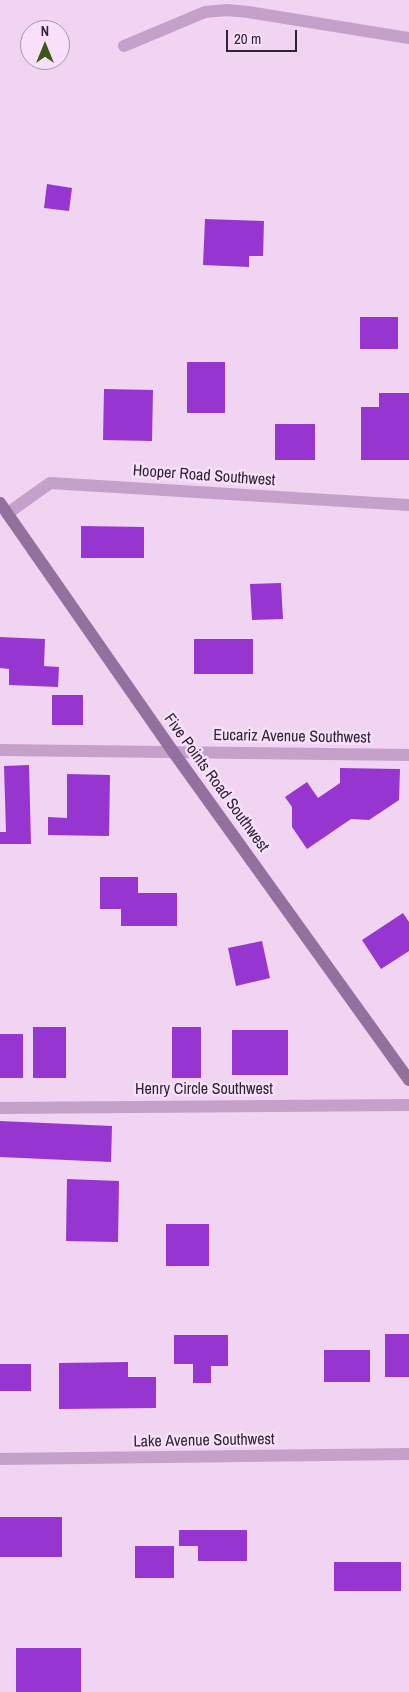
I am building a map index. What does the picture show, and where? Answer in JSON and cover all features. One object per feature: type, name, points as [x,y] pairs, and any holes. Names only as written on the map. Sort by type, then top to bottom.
[{"type":"main road","name":"Five Points Road Southwest","points":[[4,508],[174,753],[409,1080]]},
{"type":"street","points":[[124,46],[206,12],[227,10],[409,38]]},
{"type":"street","name":"Hooper Road Southwest","points":[[4,508],[50,483],[409,505]]},
{"type":"street","points":[[0,750],[174,753]]},
{"type":"street","name":"Eucariz Avenue Southwest","points":[[174,753],[409,755]]},
{"type":"street","name":"Henry Circle Southwest","points":[[0,1108],[409,1105]]},
{"type":"street","name":"Lake Avenue Southwest","points":[[0,1459],[409,1454]]},
{"type":"building","points":[[47,184],[72,188],[69,211],[44,208]]},
{"type":"building","points":[[205,219],[264,221],[263,256],[249,256],[249,267],[203,265]]},
{"type":"building","points":[[360,317],[398,317],[398,349],[360,349]]},
{"type":"building","points":[[187,362],[225,362],[225,413],[187,413]]},
{"type":"building","points":[[104,389],[153,390],[152,441],[103,440]]},
{"type":"building","points":[[379,393],[409,393],[409,460],[361,460],[361,407],[379,407]]},
{"type":"building","points":[[275,424],[315,424],[315,460],[275,460]]},
{"type":"building","points":[[81,526],[144,527],[144,558],[81,558]]},
{"type":"building","points":[[281,583],[283,619],[252,620],[250,584]]},
{"type":"building","points":[[0,637],[45,639],[44,666],[59,667],[58,687],[9,685],[9,669],[0,668]]},
{"type":"building","points":[[194,639],[253,639],[253,674],[194,674]]},
{"type":"building","points":[[52,695],[83,695],[83,725],[52,725]]},
{"type":"building","points":[[29,765],[31,844],[0,844],[0,832],[6,832],[4,766]]},
{"type":"building","points":[[340,768],[400,769],[399,800],[369,820],[351,819],[307,849],[292,827],[292,807],[285,797],[307,782],[318,798],[340,783]]},
{"type":"building","points":[[67,774],[110,775],[109,836],[48,835],[48,817],[67,818]]},
{"type":"building","points":[[100,877],[138,877],[138,893],[177,893],[177,926],[121,926],[121,909],[100,909]]},
{"type":"building","points":[[403,913],[409,922],[409,951],[381,969],[362,940]]},
{"type":"building","points":[[262,941],[270,978],[236,986],[228,948]]},
{"type":"building","points":[[33,1027],[66,1027],[66,1078],[33,1078]]},
{"type":"building","points":[[172,1027],[201,1027],[201,1078],[172,1078]]},
{"type":"building","points":[[232,1030],[288,1030],[288,1075],[232,1075]]},
{"type":"building","points":[[0,1034],[23,1034],[23,1078],[0,1078]]},
{"type":"building","points":[[0,1121],[112,1126],[111,1162],[0,1157]]},
{"type":"building","points":[[67,1179],[119,1181],[118,1242],[66,1241]]},
{"type":"building","points":[[166,1224],[209,1224],[209,1266],[166,1266]]},
{"type":"building","points":[[385,1334],[409,1334],[409,1377],[385,1377]]},
{"type":"building","points":[[174,1335],[228,1335],[228,1366],[211,1366],[211,1383],[193,1383],[193,1364],[174,1364]]},
{"type":"building","points":[[324,1350],[370,1350],[370,1382],[324,1382]]},
{"type":"building","points":[[128,1362],[128,1377],[156,1377],[156,1408],[59,1409],[59,1363]]},
{"type":"building","points":[[0,1364],[31,1364],[31,1391],[0,1391]]},
{"type":"building","points":[[0,1517],[62,1517],[62,1557],[0,1557]]},
{"type":"building","points":[[179,1530],[247,1530],[247,1561],[198,1561],[198,1546],[179,1546]]},
{"type":"building","points":[[135,1546],[174,1546],[174,1578],[135,1578]]},
{"type":"building","points":[[334,1562],[401,1562],[401,1591],[334,1591]]},
{"type":"building","points":[[16,1648],[81,1648],[81,1692],[16,1692]]}]
